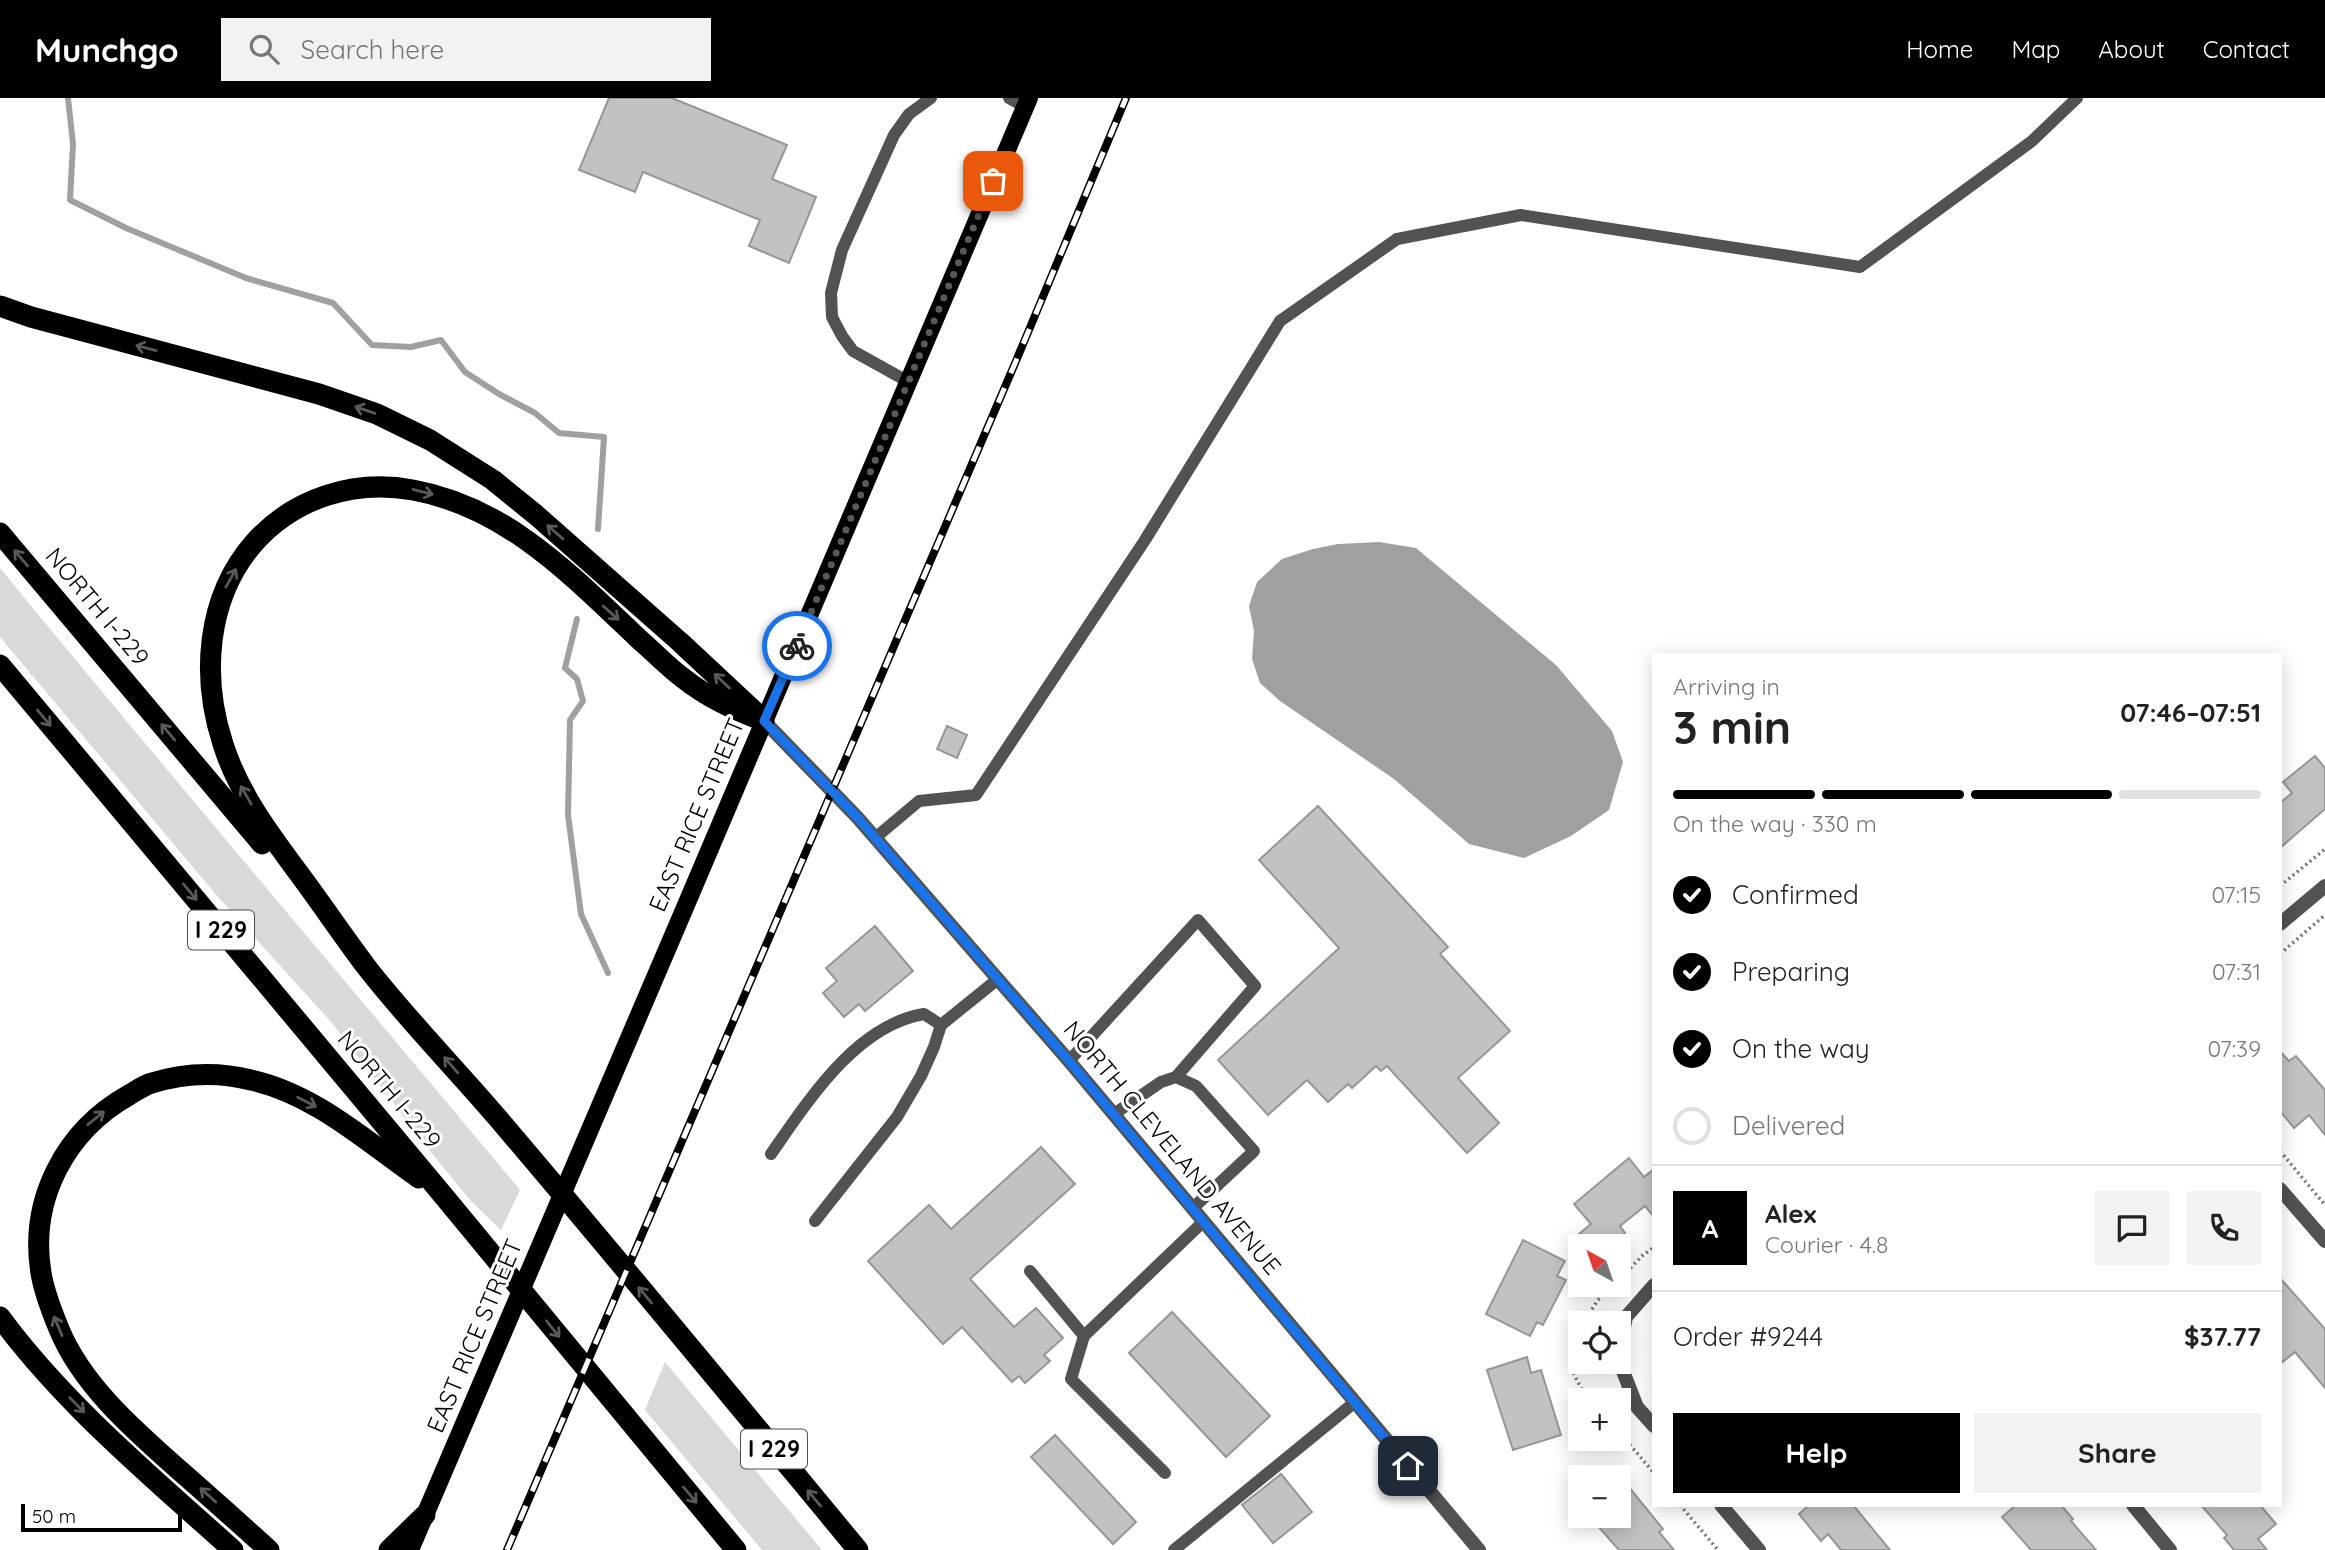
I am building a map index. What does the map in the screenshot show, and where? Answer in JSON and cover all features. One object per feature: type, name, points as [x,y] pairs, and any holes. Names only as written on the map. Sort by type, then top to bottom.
[{"type":"highway","points":[[0,306],[31,317],[319,394],[377,414],[430,440],[493,480],[536,515],[680,642],[764,721]]},
{"type":"highway","points":[[370,971],[260,821],[236,779],[222,742],[212,691],[210,655],[213,629],[224,590],[245,554],[265,531],[286,514],[307,502],[330,494],[357,488],[385,487],[419,491],[474,508],[512,529],[546,554],[688,682],[723,705],[764,721]]},
{"type":"highway","name":"NORTH I-229","points":[[0,533],[370,971]]},
{"type":"highway","name":"NORTH I-229","points":[[0,665],[736,1550]]},
{"type":"highway","name":"I 229","points":[[370,971],[496,1116],[858,1550]]},
{"type":"highway","points":[[268,1547],[157,1450],[107,1402],[74,1357],[59,1331],[41,1273],[40,1240],[47,1195],[66,1150],[83,1129],[115,1103],[150,1083],[217,1074],[254,1080],[290,1094],[331,1115],[442,1194]]},
{"type":"highway","points":[[0,1317],[50,1377],[124,1452],[233,1550]]},
{"type":"highway","points":[[389,1550],[425,1515]]},
{"type":"main road","name":"EAST RICE STREET","points":[[410,1550],[1027,102]]},
{"type":"street","name":"NORTH CLEVELAND AVENUE","points":[[764,721],[875,838],[1069,1061],[1479,1550]]},
{"type":"street","points":[[2282,922],[2325,886]]},
{"type":"street","points":[[2282,1191],[2325,1241]]},
{"type":"street","points":[[1631,1311],[1652,1287]]},
{"type":"street","points":[[1624,1374],[1637,1407],[1652,1424]]},
{"type":"street","points":[[1723,1507],[1759,1550]]},
{"type":"street","points":[[2135,1507],[2170,1550]]},
{"type":"lane","points":[[907,381],[853,351],[832,317],[831,293],[842,250],[894,135],[909,114],[931,98]]},
{"type":"lane","points":[[1009,98],[1027,102]]},
{"type":"lane","points":[[875,838],[919,801],[976,795],[1145,540],[1280,321],[1397,239],[1521,215],[1860,267],[2032,141],[2077,98]]},
{"type":"lane","points":[[1069,1061],[1198,920],[1255,986],[1176,1077],[1161,1082],[1114,1114]]},
{"type":"lane","points":[[814,1221],[897,1117],[934,1047],[940,1026],[998,979]]},
{"type":"lane","points":[[771,1154],[839,1064],[882,1028],[924,1014],[940,1026]]},
{"type":"lane","points":[[1176,1077],[1196,1086],[1254,1151],[1193,1208]]},
{"type":"lane","points":[[1165,1473],[1071,1379],[1084,1336],[1204,1221]]},
{"type":"lane","points":[[1030,1271],[1084,1336]]},
{"type":"lane","points":[[1174,1550],[1355,1402]]},
{"type":"path","points":[[2282,884],[2325,849]]},
{"type":"path","points":[[2282,952],[2325,915]]},
{"type":"path","points":[[2282,1153],[2325,1205]]},
{"type":"path","points":[[1631,1269],[1652,1249]]},
{"type":"path","points":[[1591,1311],[1601,1297]]},
{"type":"path","points":[[1631,1447],[1652,1472]]},
{"type":"path","points":[[1682,1507],[1717,1550]]},
{"type":"shaded area","points":[[1379,542],[1416,548],[1556,665],[1612,731],[1623,762],[1609,810],[1571,836],[1524,858],[1469,844],[1394,779],[1280,701],[1260,683],[1252,659],[1254,631],[1249,606],[1257,582],[1282,559],[1338,544]]},
{"type":"shaded area","points":[[0,568],[520,1190],[501,1230],[471,1201],[434,1156],[332,1023],[218,897],[0,637]]},
{"type":"shaded area","points":[[665,1362],[822,1550],[762,1550],[645,1410]]},
{"type":"building","points":[[609,98],[672,98],[787,145],[772,179],[816,197],[789,263],[749,246],[760,220],[643,172],[635,192],[579,170]]},
{"type":"building","points":[[947,726],[967,735],[957,758],[937,749]]},
{"type":"building","points":[[2315,756],[2325,768],[2325,809],[2282,846],[2282,801],[2292,793],[2283,782]]},
{"type":"building","points":[[1318,806],[1448,947],[1440,954],[1510,1031],[1458,1078],[1499,1123],[1467,1153],[1387,1066],[1381,1071],[1376,1066],[1352,1088],[1348,1084],[1328,1102],[1307,1080],[1268,1115],[1218,1060],[1339,948],[1259,860]]},
{"type":"building","points":[[875,926],[913,971],[865,1011],[859,1004],[844,1017],[823,993],[837,981],[826,968]]},
{"type":"building","points":[[2282,1053],[2289,1061],[2296,1056],[2325,1090],[2325,1135],[2309,1115],[2294,1128],[2282,1113]]},
{"type":"building","points":[[1041,1147],[1075,1184],[970,1279],[1014,1327],[1036,1308],[1063,1338],[1044,1355],[1050,1361],[1025,1383],[1019,1376],[1012,1382],[962,1327],[943,1344],[868,1261],[929,1205],[951,1229]]},
{"type":"building","points":[[1629,1158],[1644,1177],[1652,1171],[1652,1215],[1645,1206],[1620,1226],[1624,1234],[1579,1234],[1591,1224],[1574,1204]]},
{"type":"building","points":[[1523,1240],[1565,1261],[1557,1276],[1566,1280],[1543,1325],[1537,1322],[1530,1336],[1486,1314]]},
{"type":"building","points":[[2282,1280],[2325,1329],[2325,1388],[2295,1352],[2282,1362]]},
{"type":"building","points":[[1172,1312],[1270,1416],[1226,1457],[1129,1353]]},
{"type":"building","points":[[1527,1357],[1531,1373],[1541,1370],[1561,1435],[1513,1450],[1487,1370]]},
{"type":"building","points":[[1055,1435],[1136,1522],[1113,1544],[1031,1457]]},
{"type":"building","points":[[1281,1474],[1312,1512],[1273,1543],[1242,1505]]},
{"type":"building","points":[[1631,1490],[1663,1529],[1659,1532],[1674,1550],[1619,1550],[1600,1528],[1631,1528]]},
{"type":"building","points":[[1807,1507],[1855,1507],[1890,1550],[1841,1550],[1828,1534],[1821,1541],[1799,1514]]},
{"type":"building","points":[[2014,1507],[2063,1507],[2096,1550],[2031,1550],[2002,1517]]},
{"type":"building","points":[[2203,1507],[2262,1507],[2276,1524],[2258,1539],[2267,1550],[2234,1550],[2224,1538],[2227,1535]]},
{"type":"waterway","points":[[68,98],[73,144],[70,200],[126,228],[246,278],[333,303],[372,345],[411,347],[441,340],[465,372],[535,413],[559,433],[604,437],[598,529]]},
{"type":"waterway","points":[[577,619],[565,668],[577,679],[583,701],[570,720],[568,815],[581,914],[608,973]]},
{"type":"railway","points":[[507,1550],[1126,98]]},
{"type":"way so far","points":[[797,646],[993,181]]},
{"type":"route","points":[[797,646],[764,721],[857,817],[1069,1061],[1408,1466]]}]
